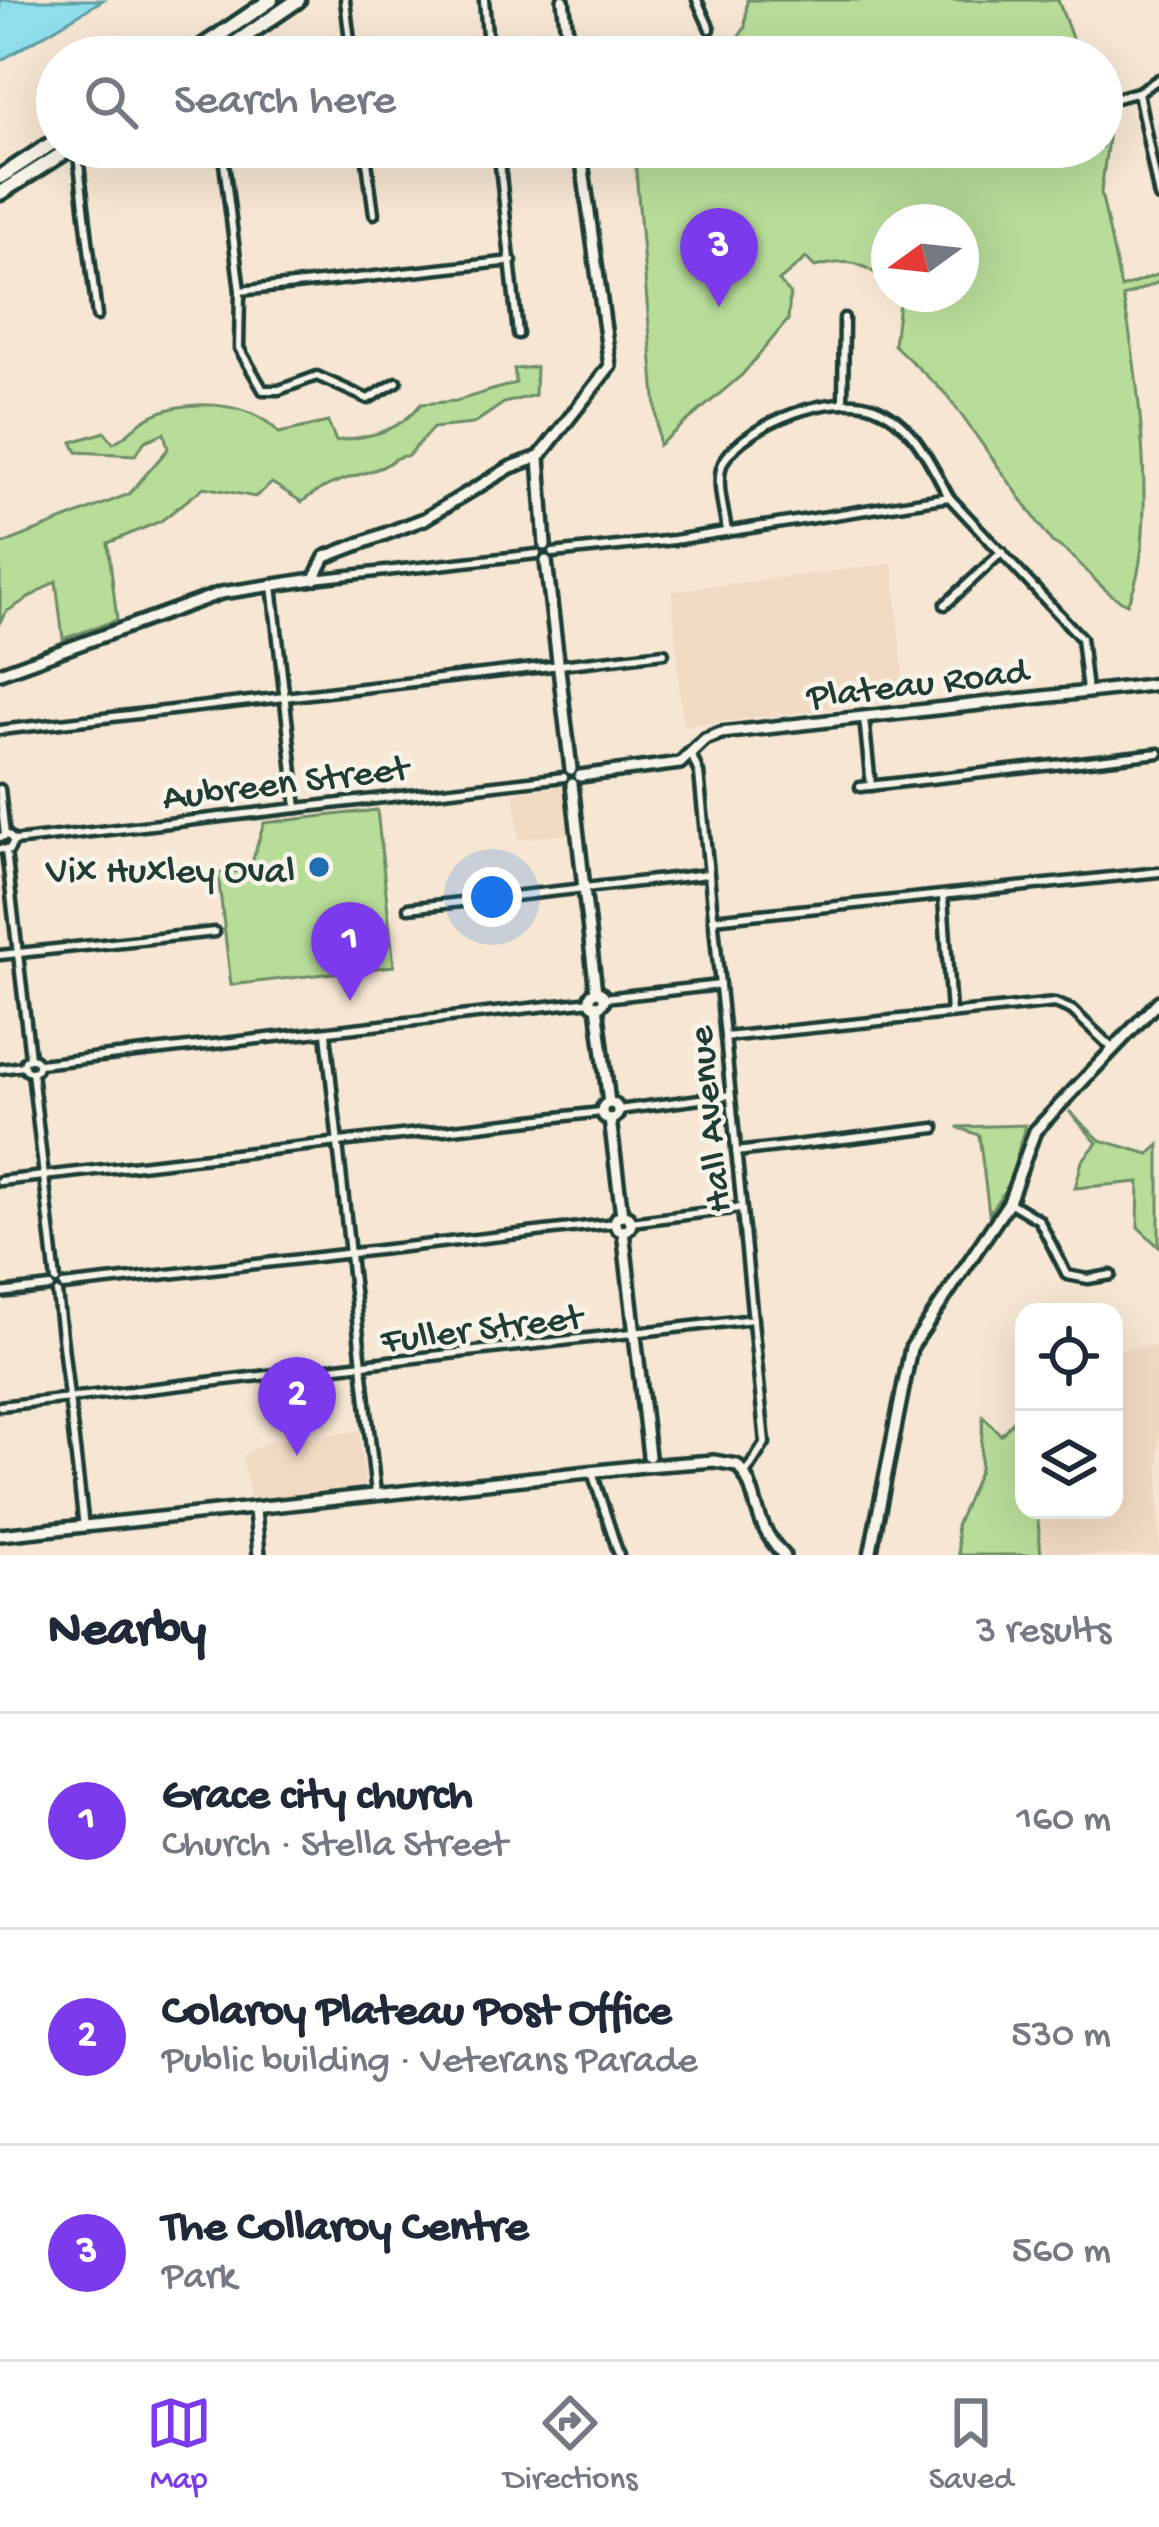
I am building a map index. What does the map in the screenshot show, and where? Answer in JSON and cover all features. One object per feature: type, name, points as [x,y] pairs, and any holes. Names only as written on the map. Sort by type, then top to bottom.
[{"type":"highway","points":[[229,36],[271,0]]},
{"type":"highway","points":[[238,36],[298,0]]},
{"type":"highway","points":[[0,177],[36,154]]},
{"type":"highway","points":[[0,194],[41,168]]},
{"type":"street","points":[[345,0],[349,36]]},
{"type":"street","points":[[484,0],[488,36]]},
{"type":"street","points":[[562,0],[566,36]]},
{"type":"street","points":[[697,0],[710,29]]},
{"type":"street","points":[[1123,97],[1159,79]]},
{"type":"street","points":[[1138,92],[1159,197]]},
{"type":"street","points":[[78,168],[98,316]]},
{"type":"street","points":[[225,168],[240,291],[242,356],[263,390],[317,376],[368,399],[397,382]]},
{"type":"street","points":[[367,168],[374,214]]},
{"type":"street","points":[[501,168],[518,334]]},
{"type":"street","points":[[314,579],[325,556],[424,519],[511,466],[539,458],[610,366],[583,168]]},
{"type":"street","points":[[240,291],[512,261]]},
{"type":"street","points":[[843,403],[844,317]]},
{"type":"street","points":[[727,532],[720,477],[725,460],[774,418],[843,403],[872,406],[895,419],[918,442],[949,497],[1082,638],[1087,691]]},
{"type":"street","points":[[539,458],[545,553],[649,1462]]},
{"type":"street","points":[[0,673],[221,593],[727,532],[949,497]]},
{"type":"street","points":[[945,605],[1002,552]]},
{"type":"street","points":[[272,584],[297,808]]},
{"type":"street","points":[[0,730],[664,652]]},
{"type":"street","name":"Plateau Road","points":[[692,756],[716,734],[1159,686]]},
{"type":"street","points":[[863,717],[872,786]]},
{"type":"street","points":[[860,788],[1159,753]]},
{"type":"street","name":"Aubreen Street","points":[[14,841],[680,764],[692,756]]},
{"type":"street","name":"Hall Avenue","points":[[692,756],[698,771],[709,874],[765,1443],[745,1474]]},
{"type":"street","points":[[0,789],[3,836],[14,841],[3,850],[30,1058],[24,1066]]},
{"type":"street","points":[[713,919],[1159,872]]},
{"type":"street","points":[[408,908],[709,874]]},
{"type":"street","points":[[943,897],[951,1013]]},
{"type":"street","points":[[0,955],[215,932]]},
{"type":"street","points":[[30,1058],[38,1064],[720,985]]},
{"type":"street","points":[[871,1555],[911,1348],[1009,1202],[1036,1131],[1159,1001]]},
{"type":"street","points":[[724,1037],[1055,1003],[1072,1010],[1113,1048]]},
{"type":"street","points":[[326,1033],[377,1498]]},
{"type":"street","points":[[38,1064],[32,1072],[84,1527]]},
{"type":"street","points":[[0,1069],[24,1066],[32,1072]]},
{"type":"street","points":[[0,1181],[730,1095]]},
{"type":"street","points":[[736,1152],[935,1129]]},
{"type":"street","points":[[1009,1202],[1045,1228],[1066,1275],[1088,1279],[1111,1275]]},
{"type":"street","points":[[0,1293],[742,1208]]},
{"type":"street","name":"Fuller Street","points":[[0,1406],[753,1319]]},
{"type":"street","points":[[0,1535],[377,1498],[649,1462],[727,1461],[745,1474],[758,1523],[784,1555]]},
{"type":"street","points":[[592,1472],[619,1555]]},
{"type":"street","points":[[255,1510],[259,1555]]},
{"type":"shaded area","points":[[893,564],[905,700],[683,726],[672,591]]},
{"type":"shaded area","points":[[564,786],[569,834],[519,839],[514,792]]},
{"type":"shaded area","points":[[1159,1346],[1159,1555],[1041,1555],[1038,1519],[1123,1519],[1123,1349]]},
{"type":"shaded area","points":[[359,1431],[365,1487],[251,1502],[243,1456],[269,1441]]},
{"type":"green space","points":[[747,0],[1058,0],[1071,36],[739,36],[745,28]]},
{"type":"green space","points":[[636,168],[1104,168],[1101,192],[1121,288],[1159,274],[1159,282],[1123,297],[1140,413],[1144,502],[1137,578],[1127,604],[1052,542],[947,395],[894,345],[898,312],[979,312],[979,204],[871,204],[871,270],[837,263],[815,267],[806,258],[779,281],[790,294],[788,320],[742,375],[659,445]]},
{"type":"green space","points":[[536,367],[535,395],[504,403],[473,424],[433,428],[408,456],[332,484],[302,502],[272,483],[255,497],[204,487],[161,521],[108,543],[117,620],[63,639],[56,581],[6,612],[0,622],[0,545],[129,494],[168,449],[164,433],[145,441],[135,455],[77,452],[72,442],[105,432],[113,443],[159,412],[196,405],[252,414],[279,433],[328,422],[336,441],[349,439],[393,427],[421,404],[456,401],[516,383],[514,369]]},
{"type":"green space","points":[[377,810],[394,966],[231,985],[218,874],[250,869],[264,823]]},
{"type":"green space","points":[[1069,1111],[1100,1140],[1149,1154],[1159,1145],[1159,1247],[1138,1227],[1139,1182],[1075,1188],[1082,1161],[1097,1143]]},
{"type":"green space","points":[[1025,1125],[1010,1183],[989,1213],[979,1135],[957,1127]]},
{"type":"green space","points":[[983,1416],[1001,1435],[1015,1419],[1015,1519],[1038,1519],[1041,1555],[959,1555],[956,1526],[980,1469]]},
{"type":"water","points":[[0,0],[103,0],[36,36],[0,61]]},
{"type":"place","name":"The Collaroy Centre","points":[[719,307]]},
{"type":"place","name":"Vix Huxley Oval","points":[[319,867]]},
{"type":"place","name":"Grace city church","points":[[350,1001]]},
{"type":"place","name":"Colaroy Plateau Post Office","points":[[297,1456]]}]
